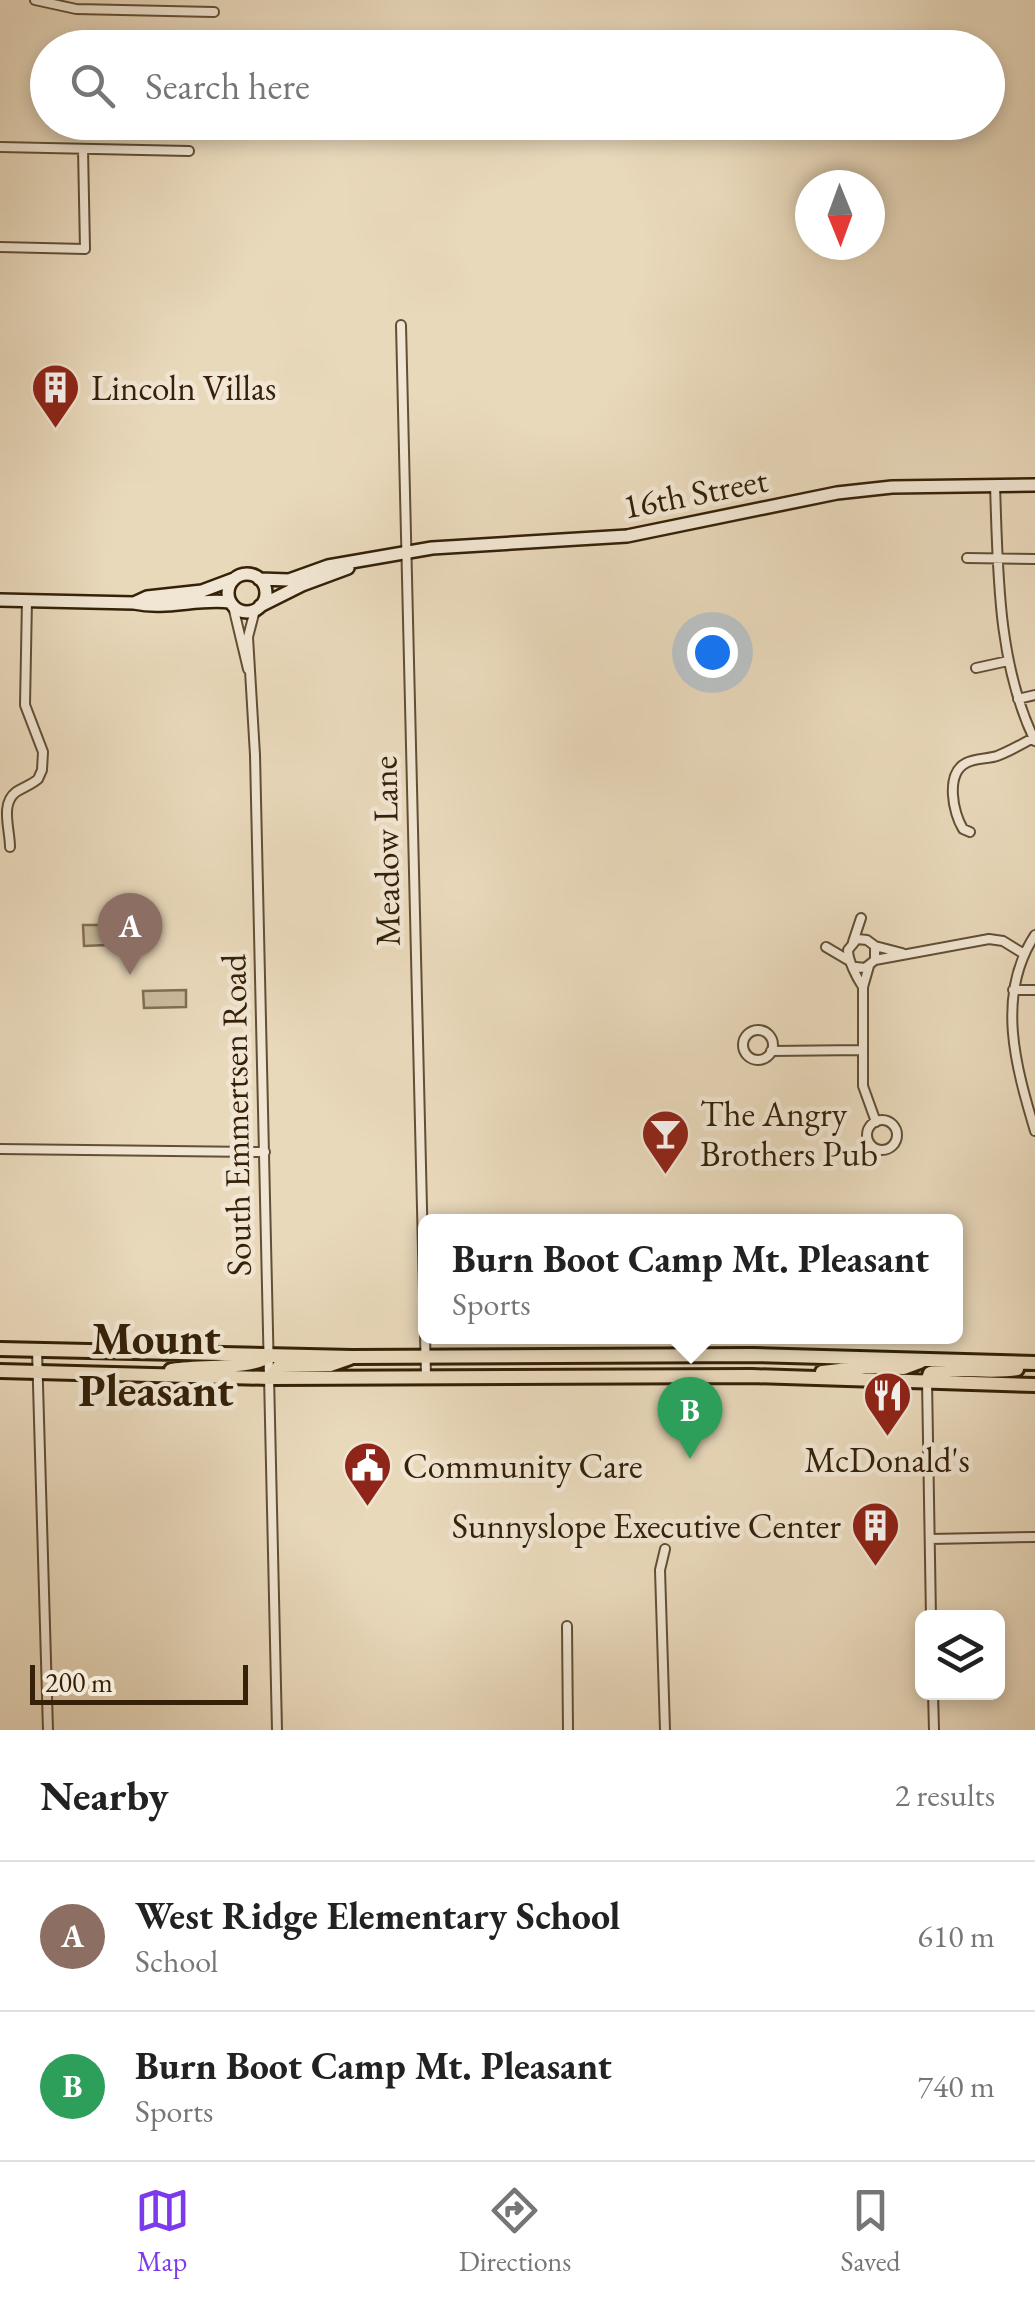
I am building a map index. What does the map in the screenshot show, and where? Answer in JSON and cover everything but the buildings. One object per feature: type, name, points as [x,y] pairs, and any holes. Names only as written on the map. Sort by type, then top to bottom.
[{"type":"main road","points":[[0,1349],[352,1357],[752,1355],[1035,1364]]},
{"type":"main road","points":[[144,1375],[196,1366],[253,1365],[270,1355]]},
{"type":"main road","points":[[270,1378],[279,1366],[330,1365],[352,1357]]},
{"type":"main road","points":[[785,1377],[867,1366],[904,1368],[926,1360]]},
{"type":"main road","points":[[927,1382],[930,1373],[937,1371],[979,1373],[1035,1364]]},
{"type":"main road","points":[[0,1371],[270,1378],[785,1377],[1035,1382]]},
{"type":"street","points":[[36,0],[76,9],[214,12]]},
{"type":"street","points":[[157,0],[157,11]]},
{"type":"street","points":[[0,146],[188,151]]},
{"type":"street","points":[[0,247],[85,249],[83,148]]},
{"type":"street","name":"Meadow Lane","points":[[401,326],[422,1214]]},
{"type":"street","points":[[970,832],[962,829],[958,821],[953,794],[956,774],[965,763],[998,756],[1034,739],[1008,662],[997,558],[995,485]]},
{"type":"street","name":"16th Street","points":[[134,603],[202,591],[248,574],[289,580],[328,566],[406,552],[627,536],[845,492],[892,487],[1035,485]]},
{"type":"street","points":[[966,558],[1035,559]]},
{"type":"street","name":"16th Street","points":[[0,600],[134,603],[154,607],[200,600],[232,604],[243,612],[366,561]]},
{"type":"street","points":[[258,608],[266,596],[259,578]]},
{"type":"street","points":[[232,604],[228,588],[234,579]]},
{"type":"street","points":[[10,847],[8,801],[38,779],[44,760],[25,705],[27,600]]},
{"type":"street","name":"South Emmertsen Road","points":[[232,604],[251,678]]},
{"type":"street","name":"South Emmertsen Road","points":[[258,608],[248,637],[277,1730]]},
{"type":"street","points":[[976,668],[1008,662]]},
{"type":"street","points":[[1018,700],[1035,695]]},
{"type":"street","points":[[863,987],[852,963],[851,944],[861,918],[871,943],[872,963],[863,987],[863,1086],[876,1122]]},
{"type":"street","points":[[1035,936],[1024,954],[1013,990],[1012,1020],[1017,1060],[1035,1132]]},
{"type":"street","points":[[902,953],[871,943],[826,947],[852,963],[872,963],[902,953],[996,939],[1024,954]]},
{"type":"street","points":[[1013,990],[1035,990]]},
{"type":"street","points":[[771,1052],[862,1050]]},
{"type":"street","points":[[0,1149],[264,1152]]},
{"type":"street","name":"Meadow Lane","points":[[425,1344],[426,1376]]},
{"type":"street","points":[[37,1350],[48,1730]]},
{"type":"street","points":[[926,1360],[932,1610]]},
{"type":"street","points":[[930,1539],[1035,1537]]},
{"type":"street","points":[[664,1549],[660,1570],[664,1730]]},
{"type":"street","points":[[568,1626],[568,1730]]},
{"type":"street","points":[[933,1700],[934,1730]]},
{"type":"shaded area","points":[[83,925],[106,925],[106,945],[84,946]]},
{"type":"shaded area","points":[[186,990],[186,1007],[144,1008],[143,991]]},
{"type":"place","name":"Lincoln Villas","points":[[56,430]]},
{"type":"place","name":"West Ridge Elementary School","points":[[130,975]]},
{"type":"place","name":"The Angry Brothers Pub","points":[[665,1176]]},
{"type":"place","name":"McDonald's","points":[[887,1438]]},
{"type":"place","name":"Burn Boot Camp Mt. Pleasant","points":[[690,1459]]},
{"type":"place","name":"Community Care","points":[[368,1508]]},
{"type":"place","name":"Sunnyslope Executive Center","points":[[876,1568]]},
{"type":"district","name":"Mount Pleasant","points":[[156,1364]]}]
